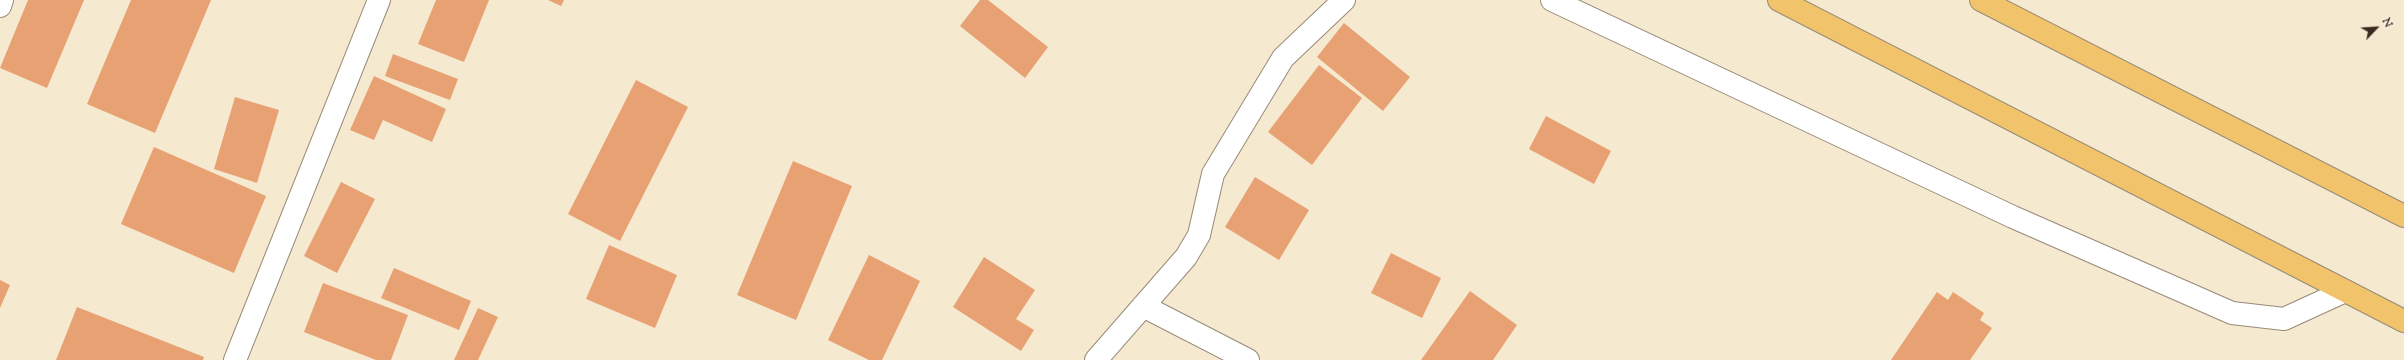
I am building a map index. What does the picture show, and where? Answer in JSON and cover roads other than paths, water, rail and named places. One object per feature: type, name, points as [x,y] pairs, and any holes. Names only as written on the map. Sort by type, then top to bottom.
[{"type":"highway","points":[[1779,0],[2404,321]]},
{"type":"highway","points":[[1981,0],[2404,216]]},
{"type":"street","points":[[0,6],[2,0]]},
{"type":"street","points":[[235,360],[379,0]]},
{"type":"street","points":[[1096,360],[1186,257],[1199,235],[1212,174],[1283,58],[1344,0]]},
{"type":"street","points":[[1552,0],[2013,217],[2232,314],[2284,320],[2345,291]]},
{"type":"street","points":[[1143,306],[1248,360]]}]
